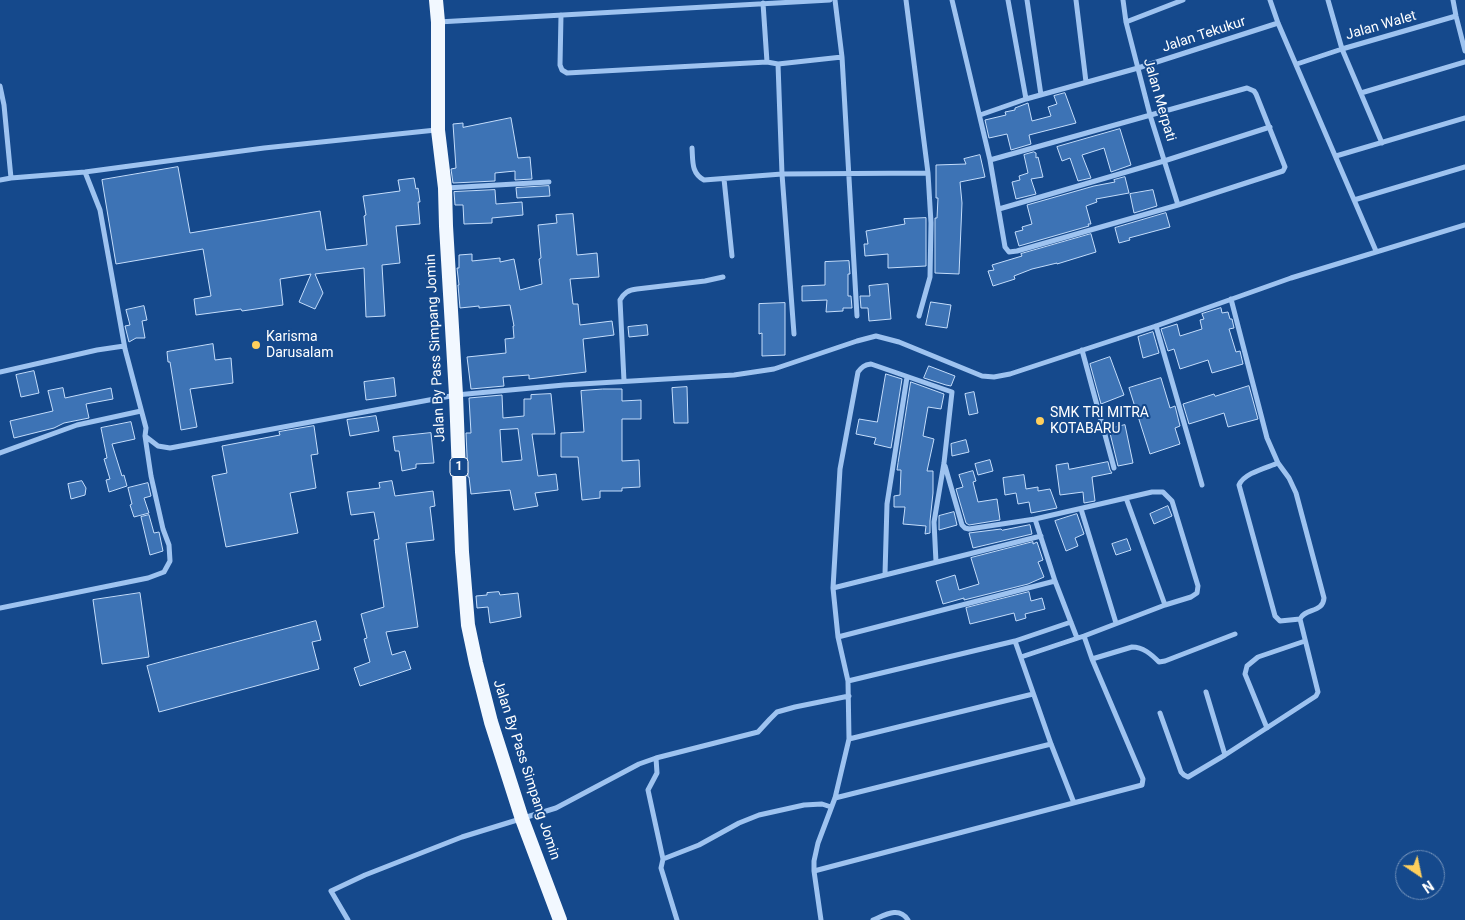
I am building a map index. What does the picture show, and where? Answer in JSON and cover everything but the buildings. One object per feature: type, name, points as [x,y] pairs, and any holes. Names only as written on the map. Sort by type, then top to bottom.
[{"type":"highway","name":"Jalan By Pass Simpang Jomin","points":[[436,0],[438,22],[438,130],[445,188],[462,552],[468,625],[491,722],[522,819],[560,920]]},
{"type":"street","points":[[438,22],[830,0]]},
{"type":"street","points":[[835,0],[842,57],[857,316]]},
{"type":"street","points":[[906,0],[928,173],[931,223],[930,277],[919,316]]},
{"type":"street","points":[[952,0],[980,115],[990,160],[1005,248],[1008,251],[1012,253],[1178,205],[1283,171],[1285,168],[1256,94],[1248,88],[990,160]]},
{"type":"street","points":[[1008,0],[1026,99]]},
{"type":"street","points":[[1027,0],[1041,95]]},
{"type":"street","points":[[1076,0],[1086,82]]},
{"type":"street","name":"Jalan Merpati","points":[[1122,0],[1150,115],[1178,205]]},
{"type":"street","points":[[1126,22],[1184,0]]},
{"type":"street","points":[[1270,0],[1278,23],[1376,251]]},
{"type":"street","points":[[1329,0],[1342,49],[1382,144]]},
{"type":"street","points":[[1453,0],[1465,51]]},
{"type":"street","points":[[763,3],[767,62]]},
{"type":"street","points":[[561,16],[560,65],[562,70],[567,73],[767,62],[778,64],[842,57]]},
{"type":"street","name":"Jalan Walet","points":[[1297,64],[1456,16]]},
{"type":"street","name":"Jalan Tekukur","points":[[980,115],[1026,99],[1138,68],[1278,23]]},
{"type":"street","points":[[1361,93],[1465,62]]},
{"type":"street","points":[[778,64],[782,174],[794,334]]},
{"type":"street","points":[[0,86],[4,106],[11,178]]},
{"type":"street","points":[[1336,156],[1465,118]]},
{"type":"street","points":[[999,209],[1164,162],[1270,127]]},
{"type":"street","points":[[0,180],[85,172],[264,148],[438,130]]},
{"type":"street","points":[[692,148],[695,173],[704,180],[782,174],[928,173]]},
{"type":"street","points":[[1354,200],[1465,167]]},
{"type":"street","points":[[0,608],[148,578],[164,572],[170,561],[169,546],[162,529],[150,476],[145,436],[146,428],[124,346],[100,210],[85,172]]},
{"type":"street","points":[[724,179],[732,256]]},
{"type":"street","points":[[445,188],[549,182]]},
{"type":"street","points":[[145,436],[158,446],[170,448],[456,395],[564,385],[734,374],[774,369],[876,336],[899,342],[982,376],[994,377],[1010,374],[1156,326],[1291,278],[1376,251],[1465,226]]},
{"type":"street","points":[[624,381],[620,300],[624,294],[630,290],[723,277]]},
{"type":"street","points":[[1231,299],[1267,438],[1278,463],[1289,478],[1296,494],[1324,598],[1322,605],[1304,613],[1300,619],[1283,622],[1275,616],[1239,486],[1243,479],[1278,463]]},
{"type":"street","points":[[1156,326],[1202,485]]},
{"type":"street","points":[[0,372],[96,350],[124,346]]},
{"type":"street","points":[[1082,350],[1114,468]]},
{"type":"street","points":[[821,920],[814,871],[818,843],[835,798],[849,739],[848,681],[838,637],[832,588],[840,469],[858,372],[863,366],[871,364],[952,392],[944,462],[934,522],[936,562]]},
{"type":"street","points":[[885,574],[887,504],[907,377]]},
{"type":"street","points":[[0,453],[77,425],[141,410]]},
{"type":"street","points":[[944,462],[962,524],[965,528],[969,529],[1081,509],[1158,491],[1163,492],[1172,501],[1198,589],[1197,593],[1191,597],[1084,636],[1021,657]]},
{"type":"street","points":[[1126,498],[1165,605]]},
{"type":"street","points":[[1081,509],[1116,623]]},
{"type":"street","points":[[1035,518],[1055,582],[1077,638]]},
{"type":"street","points":[[832,588],[1041,536]]},
{"type":"street","points":[[838,637],[1055,582]]},
{"type":"street","points":[[1160,713],[1181,772],[1186,776],[1192,776],[1316,696],[1318,692],[1300,619]]},
{"type":"street","points":[[848,681],[1015,641],[1071,622]]},
{"type":"street","points":[[1092,659],[1132,647],[1138,647],[1142,648],[1159,662],[1235,634]]},
{"type":"street","points":[[814,871],[1142,785],[1144,781],[1084,636]]},
{"type":"street","points":[[1015,641],[1074,803]]},
{"type":"street","points":[[1268,728],[1245,674],[1247,666],[1258,657],[1305,641]]},
{"type":"street","points":[[1206,692],[1225,755]]},
{"type":"street","points":[[849,739],[1033,694]]},
{"type":"street","points":[[348,920],[331,891],[365,875],[462,837],[556,808],[640,764],[656,758],[758,732],[778,712],[795,706],[849,696]]},
{"type":"street","points":[[835,798],[1051,744]]},
{"type":"street","points":[[656,758],[657,773],[648,790],[663,859],[661,868],[677,920]]},
{"type":"street","points":[[663,859],[699,845],[739,823],[759,815],[804,805],[822,804],[831,807]]},
{"type":"street","points":[[873,920],[894,912],[899,912],[908,920]]},
{"type":"place","name":"Karisma Darusalam","points":[[256,345]]},
{"type":"place","name":"SMK TRI MITRA KOTABARU","points":[[1040,421]]}]
